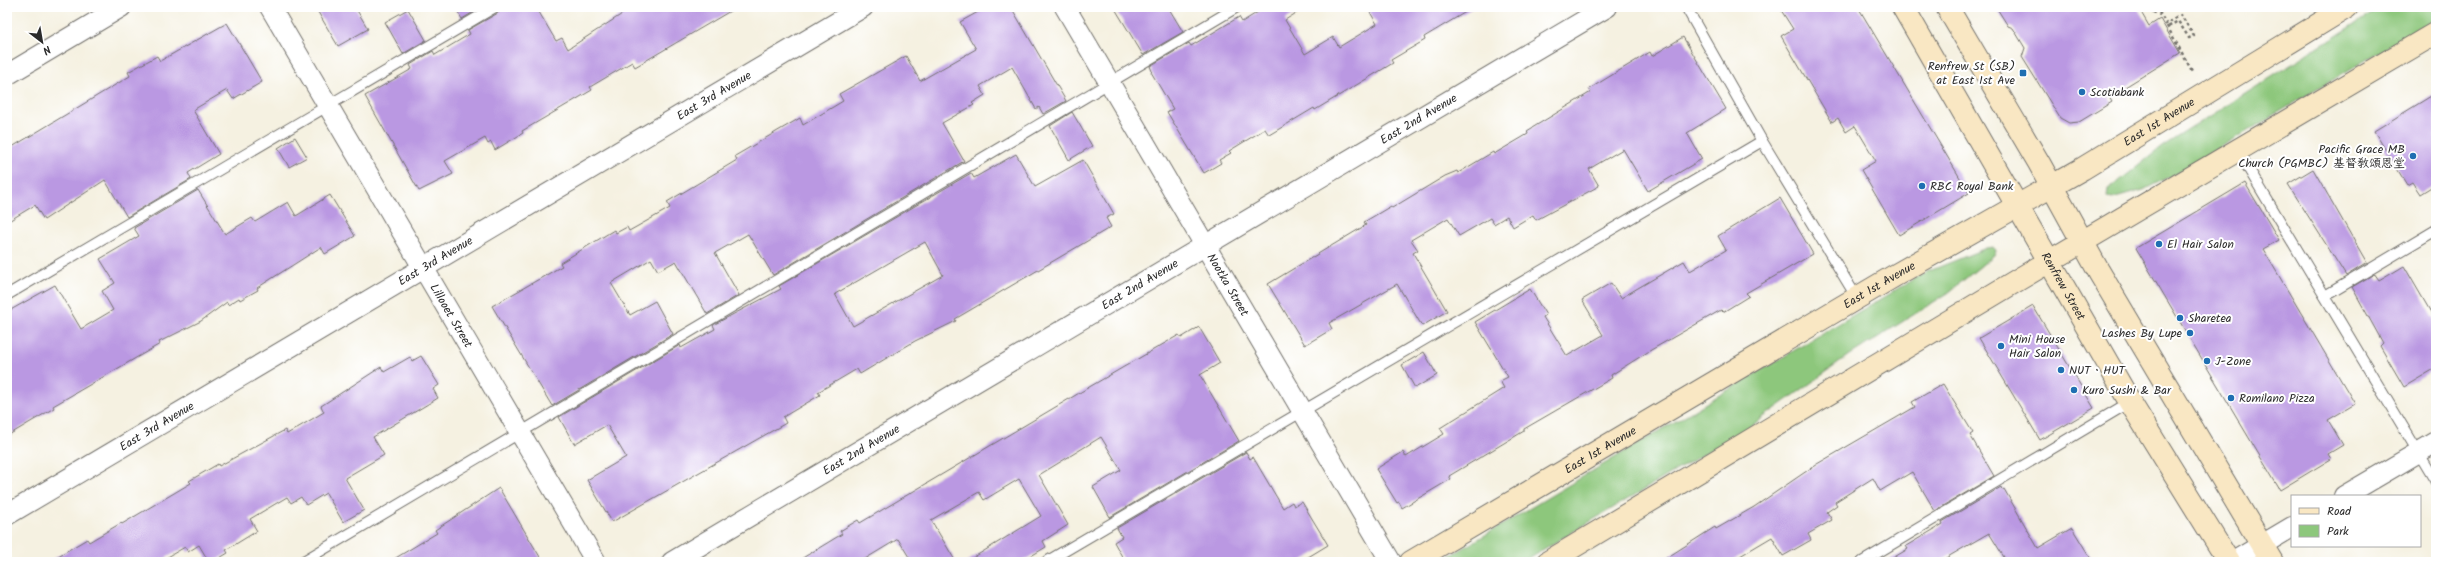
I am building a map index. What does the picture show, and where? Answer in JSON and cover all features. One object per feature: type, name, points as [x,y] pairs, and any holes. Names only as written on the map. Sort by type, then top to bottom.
[{"type":"main road","name":"Renfrew Street","points":[[1902,7],[2130,402],[2229,562]]},
{"type":"main road","points":[[1947,7],[2052,187],[2082,242],[2267,553]]},
{"type":"main road","name":"East 1st Avenue","points":[[1411,562],[1857,298],[2016,206],[2052,187],[2347,7]]},
{"type":"main road","points":[[1548,562],[2048,262],[2436,33]]},
{"type":"street","points":[[7,75],[121,7]]},
{"type":"street","name":"Lillooet Street","points":[[270,7],[596,562]]},
{"type":"street","name":"East 3rd Avenue","points":[[7,515],[863,7]]},
{"type":"street","name":"Nootka Street","points":[[1065,7],[1300,411],[1391,562]]},
{"type":"street","name":"East 2nd Avenue","points":[[672,562],[1607,7]]},
{"type":"street","points":[[2346,495],[2436,442]]},
{"type":"street","points":[[2233,562],[2267,553],[2291,528]]},
{"type":"lane","points":[[7,295],[495,7]]},
{"type":"lane","points":[[302,562],[1237,7]]},
{"type":"lane","points":[[1686,7],[1762,141],[1857,298]]},
{"type":"lane","points":[[1046,562],[1300,411],[1762,141]]},
{"type":"lane","points":[[2238,151],[2436,482]]},
{"type":"lane","points":[[2325,296],[2436,230]]},
{"type":"lane","points":[[1862,562],[2130,402]]},
{"type":"path","points":[[2142,7],[2160,15],[2192,71]]},
{"type":"path","points":[[2156,7],[2164,20],[2168,27],[2178,21],[2189,38],[2194,36],[2181,15],[2171,21],[2166,24]]},
{"type":"green space","points":[[2382,7],[2436,7],[2436,18],[2181,171],[2143,190],[2112,199],[2107,197],[2108,190],[2163,146]]},
{"type":"green space","points":[[1993,247],[1996,250],[1994,255],[1948,293],[1850,355],[1751,426],[1522,562],[1440,562],[1922,274],[1986,248]]},
{"type":"building","points":[[315,7],[355,7],[368,29],[338,46]]},
{"type":"building","points":[[455,7],[482,7],[462,19]]},
{"type":"building","points":[[501,7],[536,7],[556,41],[562,38],[568,49],[633,7],[737,7],[635,67],[632,62],[590,87],[592,90],[522,131],[523,133],[495,150],[491,142],[488,144],[485,138],[445,161],[453,174],[419,191],[365,96],[412,69],[410,65],[433,51],[435,55],[470,34],[468,30],[498,13]]},
{"type":"building","points":[[987,7],[1011,7],[1066,101],[1043,114],[1039,107],[1036,109],[1012,67],[980,86],[985,95],[972,103],[974,105],[942,123],[964,161],[773,275],[748,234],[715,253],[739,295],[707,314],[676,261],[658,271],[651,259],[611,283],[630,315],[655,301],[673,334],[552,406],[492,306],[562,266],[560,263],[614,230],[616,233],[627,227],[629,231],[670,208],[667,202],[737,160],[735,156],[800,118],[803,125],[843,101],[839,94],[906,56],[920,81],[976,49],[960,22]]},
{"type":"building","points":[[1114,7],[1168,7],[1183,32],[1143,55]]},
{"type":"building","points":[[1266,7],[1306,7],[1285,20],[1305,54],[1333,37],[1339,47],[1377,24],[1367,7],[1474,7],[1424,37],[1425,40],[1391,60],[1393,63],[1315,110],[1314,108],[1269,135],[1265,129],[1229,151],[1231,153],[1219,160],[1221,163],[1204,173],[1167,112],[1173,109],[1151,72],[1150,66],[1189,43],[1191,46],[1239,17],[1242,22]]},
{"type":"building","points":[[1779,7],[1858,7],[1969,193],[1899,235],[1861,170],[1876,161],[1855,126],[1846,132],[1838,118],[1832,122],[1781,36],[1793,29]]},
{"type":"building","points":[[1996,7],[2138,7],[2149,26],[2160,19],[2180,53],[2109,97],[2112,102],[2079,122],[2069,123],[2060,118],[2022,57],[2025,48],[2013,28],[2008,26]]},
{"type":"building","points":[[408,9],[426,40],[403,54],[385,22]]},
{"type":"building","points":[[227,23],[262,82],[233,99],[227,90],[193,110],[219,154],[188,173],[191,179],[127,217],[105,180],[44,220],[35,205],[7,222],[7,150],[130,76],[128,72],[157,56],[160,61]]},
{"type":"building","points":[[1683,37],[1726,109],[1687,133],[1702,159],[1648,191],[1623,149],[1589,169],[1599,186],[1536,220],[1533,215],[1513,227],[1507,216],[1494,224],[1490,218],[1459,236],[1448,218],[1411,240],[1418,250],[1413,253],[1447,311],[1422,326],[1397,284],[1329,323],[1332,329],[1305,345],[1268,284],[1366,225],[1364,222],[1391,206],[1392,208],[1445,176],[1457,171],[1458,173],[1493,152],[1494,154],[1528,134],[1527,131],[1591,92],[1589,89],[1650,52],[1652,56]]},
{"type":"building","name":"Pacific Grace MB Church (PGMBC) 基督教頌恩堂","points":[[2436,93],[2436,184],[2420,194],[2412,182],[2407,185],[2374,131]]},
{"type":"building","points":[[1072,112],[1092,146],[1069,160],[1050,126]]},
{"type":"building","points":[[295,137],[307,157],[289,167],[278,148]]},
{"type":"building","points":[[1016,154],[1035,187],[1083,160],[1114,214],[1106,218],[1111,227],[955,319],[956,321],[915,341],[860,374],[857,369],[818,392],[820,395],[783,417],[786,423],[612,522],[587,480],[626,457],[607,425],[574,444],[559,417],[680,345],[681,348],[715,329],[713,325],[781,289],[779,286],[971,173],[974,178]],"holes":[[[925,242],[943,275],[853,326],[835,294]]]},
{"type":"building","points":[[2313,169],[2367,263],[2346,276],[2288,184]]},
{"type":"building","points":[[2245,183],[2279,240],[2263,249],[2355,404],[2328,420],[2343,445],[2328,454],[2331,459],[2280,490],[2136,248]]},
{"type":"building","points":[[198,190],[225,234],[252,218],[255,222],[288,202],[296,216],[330,195],[355,236],[325,254],[321,247],[257,288],[258,290],[240,300],[239,298],[228,305],[227,302],[201,321],[159,342],[160,344],[53,406],[54,408],[7,436],[7,312],[55,285],[81,329],[113,310],[102,291],[115,283],[100,259],[139,236],[134,228]]},
{"type":"building","points":[[1780,198],[1813,254],[1746,293],[1749,296],[1723,312],[1721,310],[1651,350],[1611,375],[1612,378],[1524,429],[1524,431],[1449,476],[1451,479],[1402,508],[1399,502],[1397,503],[1376,469],[1403,452],[1406,457],[1444,434],[1440,428],[1504,388],[1500,381],[1508,377],[1475,322],[1530,289],[1546,315],[1543,317],[1567,356],[1603,335],[1582,300],[1611,283],[1621,298],[1684,261],[1690,271],[1726,250],[1718,236]]},
{"type":"building","points":[[2404,266],[2436,321],[2436,368],[2404,387],[2380,346],[2383,343],[2352,287],[2374,274],[2379,281]]},
{"type":"building","points":[[2033,306],[2094,408],[2040,440],[1979,338]]},
{"type":"building","points":[[1199,327],[1220,363],[1200,375],[1239,441],[1110,517],[1093,487],[1121,470],[1101,437],[1039,475],[1068,525],[1043,541],[1046,547],[1021,562],[966,562],[1041,516],[1019,479],[984,500],[979,492],[931,520],[956,562],[912,562],[898,539],[860,562],[796,562],[842,534],[840,531],[858,520],[860,523],[1179,335],[1181,338]]},
{"type":"building","points":[[1424,352],[1437,375],[1415,388],[1402,365]]},
{"type":"building","points":[[421,356],[439,385],[433,389],[438,398],[373,437],[384,455],[345,478],[364,510],[343,522],[326,493],[306,505],[301,497],[291,503],[287,497],[250,519],[257,531],[226,550],[228,553],[213,562],[209,562],[199,545],[188,552],[185,547],[159,562],[48,562],[87,539],[89,542],[121,523],[122,524],[191,483],[189,481],[218,464],[219,466],[285,430],[287,434],[324,412],[321,406],[381,367],[384,372],[410,357],[412,361]]},
{"type":"building","points":[[1943,384],[1973,433],[1970,435],[1994,476],[1935,511],[1912,472],[1880,491],[1873,478],[1835,502],[1837,505],[1827,512],[1832,520],[1808,534],[1811,540],[1783,556],[1772,537],[1730,562],[1660,562],[1715,527],[1716,529],[1754,507],[1817,464],[1915,407],[1912,402]]},
{"type":"building","points":[[1246,452],[1250,459],[1253,457],[1283,508],[1292,502],[1294,506],[1302,502],[1328,545],[1300,562],[1125,562],[1114,542],[1122,537],[1117,528]]},
{"type":"building","points":[[2001,487],[2002,490],[2004,489],[2038,548],[2072,528],[2093,562],[2007,562],[1989,533],[1939,562],[1886,562],[1908,549],[1906,546],[1943,524],[1942,522]]},
{"type":"building","points":[[499,488],[543,562],[389,562],[437,533],[435,530]]},
{"type":"place","name":"Renfrew St (SB) at East 1st Ave","points":[[2023,73]]},
{"type":"place","name":"Scotiabank","points":[[2082,92]]},
{"type":"place","name":"Pacific Grace MB Church (PGMBC) 基督教頌恩堂","points":[[2413,156]]},
{"type":"place","name":"RBC Royal Bank","points":[[1922,186]]},
{"type":"place","name":"El Hair Salon","points":[[2159,244]]},
{"type":"place","name":"Sharetea","points":[[2180,318]]},
{"type":"place","name":"Lashes By Lupe","points":[[2190,333]]},
{"type":"place","name":"Mini House Hair Salon","points":[[2001,346]]},
{"type":"place","name":"J-Zone","points":[[2207,361]]},
{"type":"place","name":"NUT • HUT","points":[[2061,370]]},
{"type":"place","name":"Kuro Sushi & Bar","points":[[2074,390]]},
{"type":"place","name":"Romilano Pizza","points":[[2231,398]]}]
